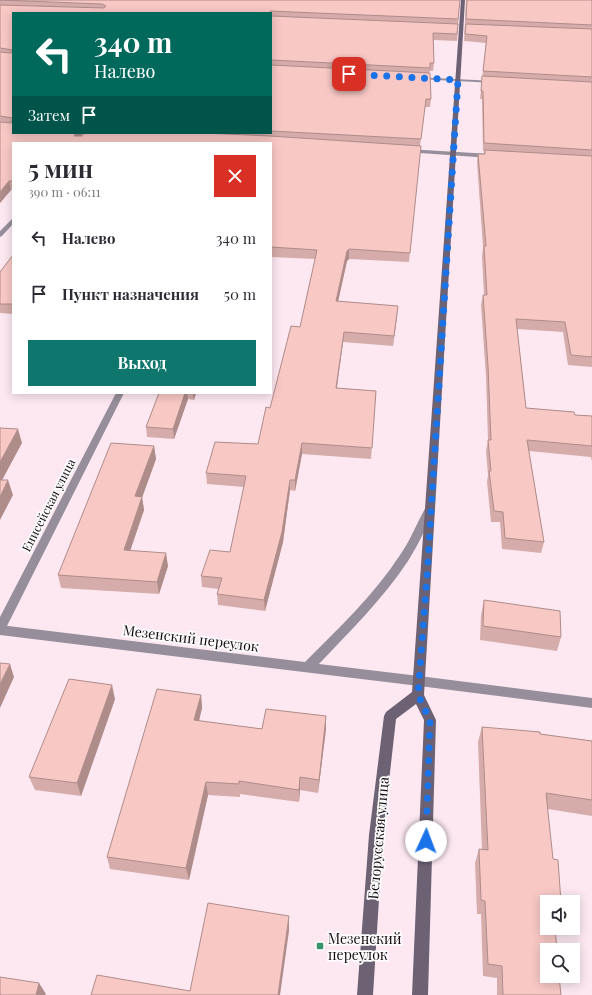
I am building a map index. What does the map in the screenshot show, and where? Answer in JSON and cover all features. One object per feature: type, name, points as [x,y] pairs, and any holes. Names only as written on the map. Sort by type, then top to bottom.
[{"type":"main road","points":[[420,995],[430,720],[419,688],[432,504],[463,0]]},
{"type":"main road","name":"Белорусская улица","points":[[365,995],[376,835],[390,716],[419,688]]},
{"type":"street","points":[[411,77],[502,82]]},
{"type":"street","points":[[400,150],[498,156]]},
{"type":"street","points":[[0,235],[12,221]]},
{"type":"street","name":"Енисейская улица","points":[[0,629],[119,394]]},
{"type":"street","points":[[308,667],[377,594],[415,540],[432,504]]},
{"type":"street","name":"Мезенский переулок","points":[[0,629],[308,667],[419,688],[592,703]]},
{"type":"building","points":[[0,0],[460,0],[458,19],[270,11],[12,12],[12,50],[0,48],[0,5],[104,8],[106,6],[102,4]]},
{"type":"building","points":[[467,0],[592,0],[592,25],[466,19]]},
{"type":"building","points":[[272,16],[458,24],[457,34],[433,33],[434,63],[430,63],[430,68],[272,60]]},
{"type":"building","points":[[466,24],[592,29],[592,77],[483,71],[487,36],[465,34]]},
{"type":"building","points":[[0,52],[11,53],[12,52],[12,118],[0,116]]},
{"type":"building","points":[[272,65],[430,73],[431,99],[426,99],[421,139],[272,131]]},
{"type":"building","points":[[482,76],[592,82],[592,150],[484,143],[483,91],[481,91]]},
{"type":"building","points":[[12,120],[12,134],[75,134],[74,136],[82,136],[83,134],[227,134],[421,146],[410,253],[349,249],[347,251],[336,301],[398,306],[394,336],[344,332],[336,388],[376,391],[372,448],[302,443],[295,480],[290,480],[282,532],[264,600],[217,594],[222,578],[201,576],[210,550],[230,552],[246,476],[206,473],[215,442],[258,444],[266,407],[270,408],[291,326],[300,327],[317,250],[272,247],[272,142],[12,142],[12,181],[9,181],[0,192],[0,122],[11,123]]},
{"type":"building","points":[[485,150],[592,156],[592,357],[571,355],[565,322],[516,319],[526,408],[574,412],[575,415],[592,416],[592,446],[527,440],[544,542],[505,538],[503,512],[494,511],[489,471],[491,471],[488,440],[491,440],[483,295],[487,295],[484,246],[486,246],[478,154],[485,154]]},
{"type":"building","points":[[12,256],[12,304],[0,304],[0,272]]},
{"type":"building","points":[[159,394],[185,394],[173,429],[146,427]]},
{"type":"building","points":[[0,428],[18,429],[0,462]]},
{"type":"building","points":[[111,443],[154,446],[135,496],[142,497],[124,550],[166,553],[157,582],[58,575]]},
{"type":"building","points":[[0,480],[8,480],[0,497]]},
{"type":"building","points":[[484,600],[560,611],[561,637],[483,626]]},
{"type":"building","points":[[0,663],[10,664],[0,684]]},
{"type":"building","points":[[69,679],[112,685],[77,783],[29,777]]},
{"type":"building","points":[[157,689],[201,695],[194,720],[262,729],[266,709],[326,716],[319,780],[300,777],[299,790],[239,781],[239,784],[206,782],[186,868],[107,857]]},
{"type":"building","points":[[482,727],[540,732],[540,734],[592,741],[592,800],[546,793],[553,859],[558,860],[560,895],[540,895],[540,935],[556,935],[556,943],[540,943],[540,983],[560,983],[561,995],[503,995],[502,966],[488,964],[485,901],[481,900],[479,849],[488,850]]},
{"type":"building","points":[[208,903],[289,916],[278,995],[91,995],[97,975],[190,991]]},
{"type":"building","points":[[0,977],[39,983],[36,995],[0,995]]},
{"type":"place","name":"Мезенский переулок","points":[[320,946]]},
{"type":"route","points":[[349,74],[458,80],[426,606],[418,695],[430,720],[426,841]]}]
